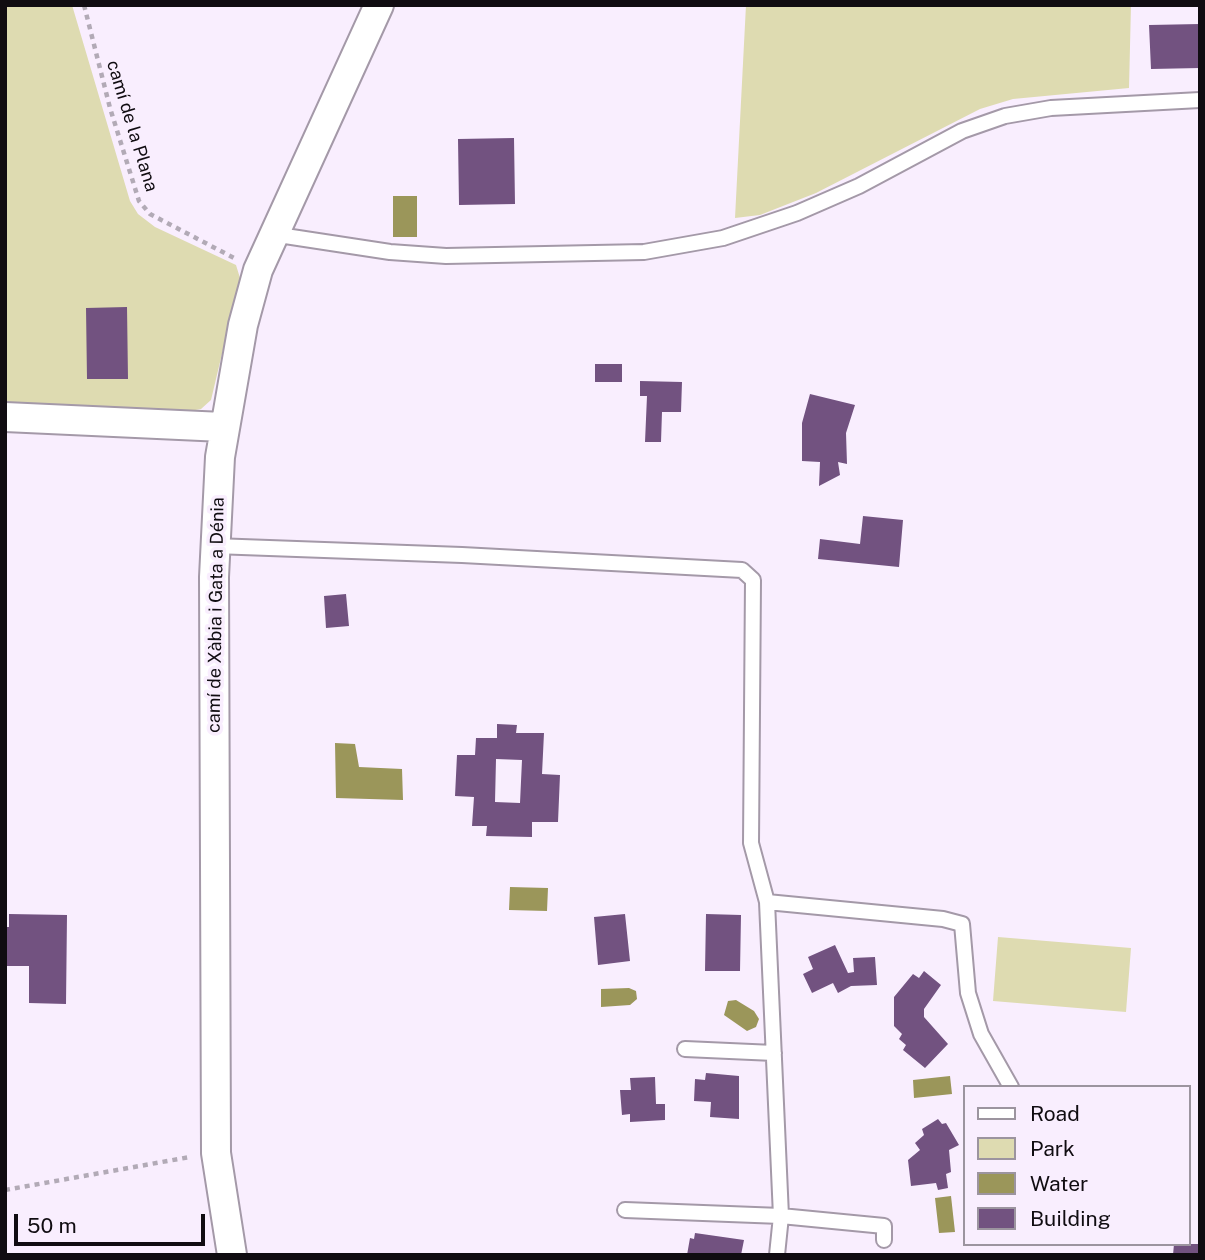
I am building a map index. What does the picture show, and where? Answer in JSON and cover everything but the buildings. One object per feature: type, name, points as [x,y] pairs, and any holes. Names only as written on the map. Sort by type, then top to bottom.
[{"type":"street","name":"camí de Xàbia i Gata a Dénia","points":[[232,1255],[216,1153],[214,546],[223,427],[243,326],[258,270],[272,234],[379,5]]},
{"type":"street","points":[[5,417],[223,427]]},
{"type":"lane","points":[[272,234],[390,252],[446,256],[644,252],[723,238],[797,213],[859,186],[962,131],[1005,116],[1051,108],[1200,100]]},
{"type":"lane","points":[[214,546],[462,555],[742,570],[753,580],[751,843],[767,902],[781,1216],[777,1255]]},
{"type":"lane","points":[[767,902],[943,919],[962,924],[968,993],[981,1034],[1010,1085]]},
{"type":"lane","points":[[685,1049],[774,1053]]},
{"type":"lane","points":[[625,1210],[781,1216],[884,1226],[884,1240]]},
{"type":"path","name":"camí de la Plana","points":[[84,5],[110,108],[139,201],[150,214],[258,270]]},
{"type":"path","points":[[5,1190],[216,1153]]},
{"type":"green space","points":[[5,5],[72,5],[130,201],[138,214],[155,227],[236,265],[240,278],[211,400],[201,409],[169,415],[5,403]]},
{"type":"green space","points":[[746,5],[1131,5],[1129,88],[1013,99],[980,109],[816,193],[760,215],[735,218]]},
{"type":"green space","points":[[998,937],[1131,948],[1126,1012],[993,1001]]},
{"type":"water","points":[[393,196],[417,196],[417,237],[393,237]]},
{"type":"water","points":[[335,743],[355,744],[359,767],[402,769],[403,800],[336,798]]},
{"type":"water","points":[[510,887],[548,888],[547,911],[509,910]]},
{"type":"water","points":[[629,988],[636,991],[637,999],[630,1005],[601,1007],[601,989]]},
{"type":"water","points":[[736,1000],[754,1011],[759,1019],[756,1027],[747,1031],[724,1015],[728,1001]]},
{"type":"water","points":[[950,1076],[952,1094],[914,1098],[913,1080]]},
{"type":"water","points":[[951,1196],[955,1232],[939,1233],[935,1198]]}]
